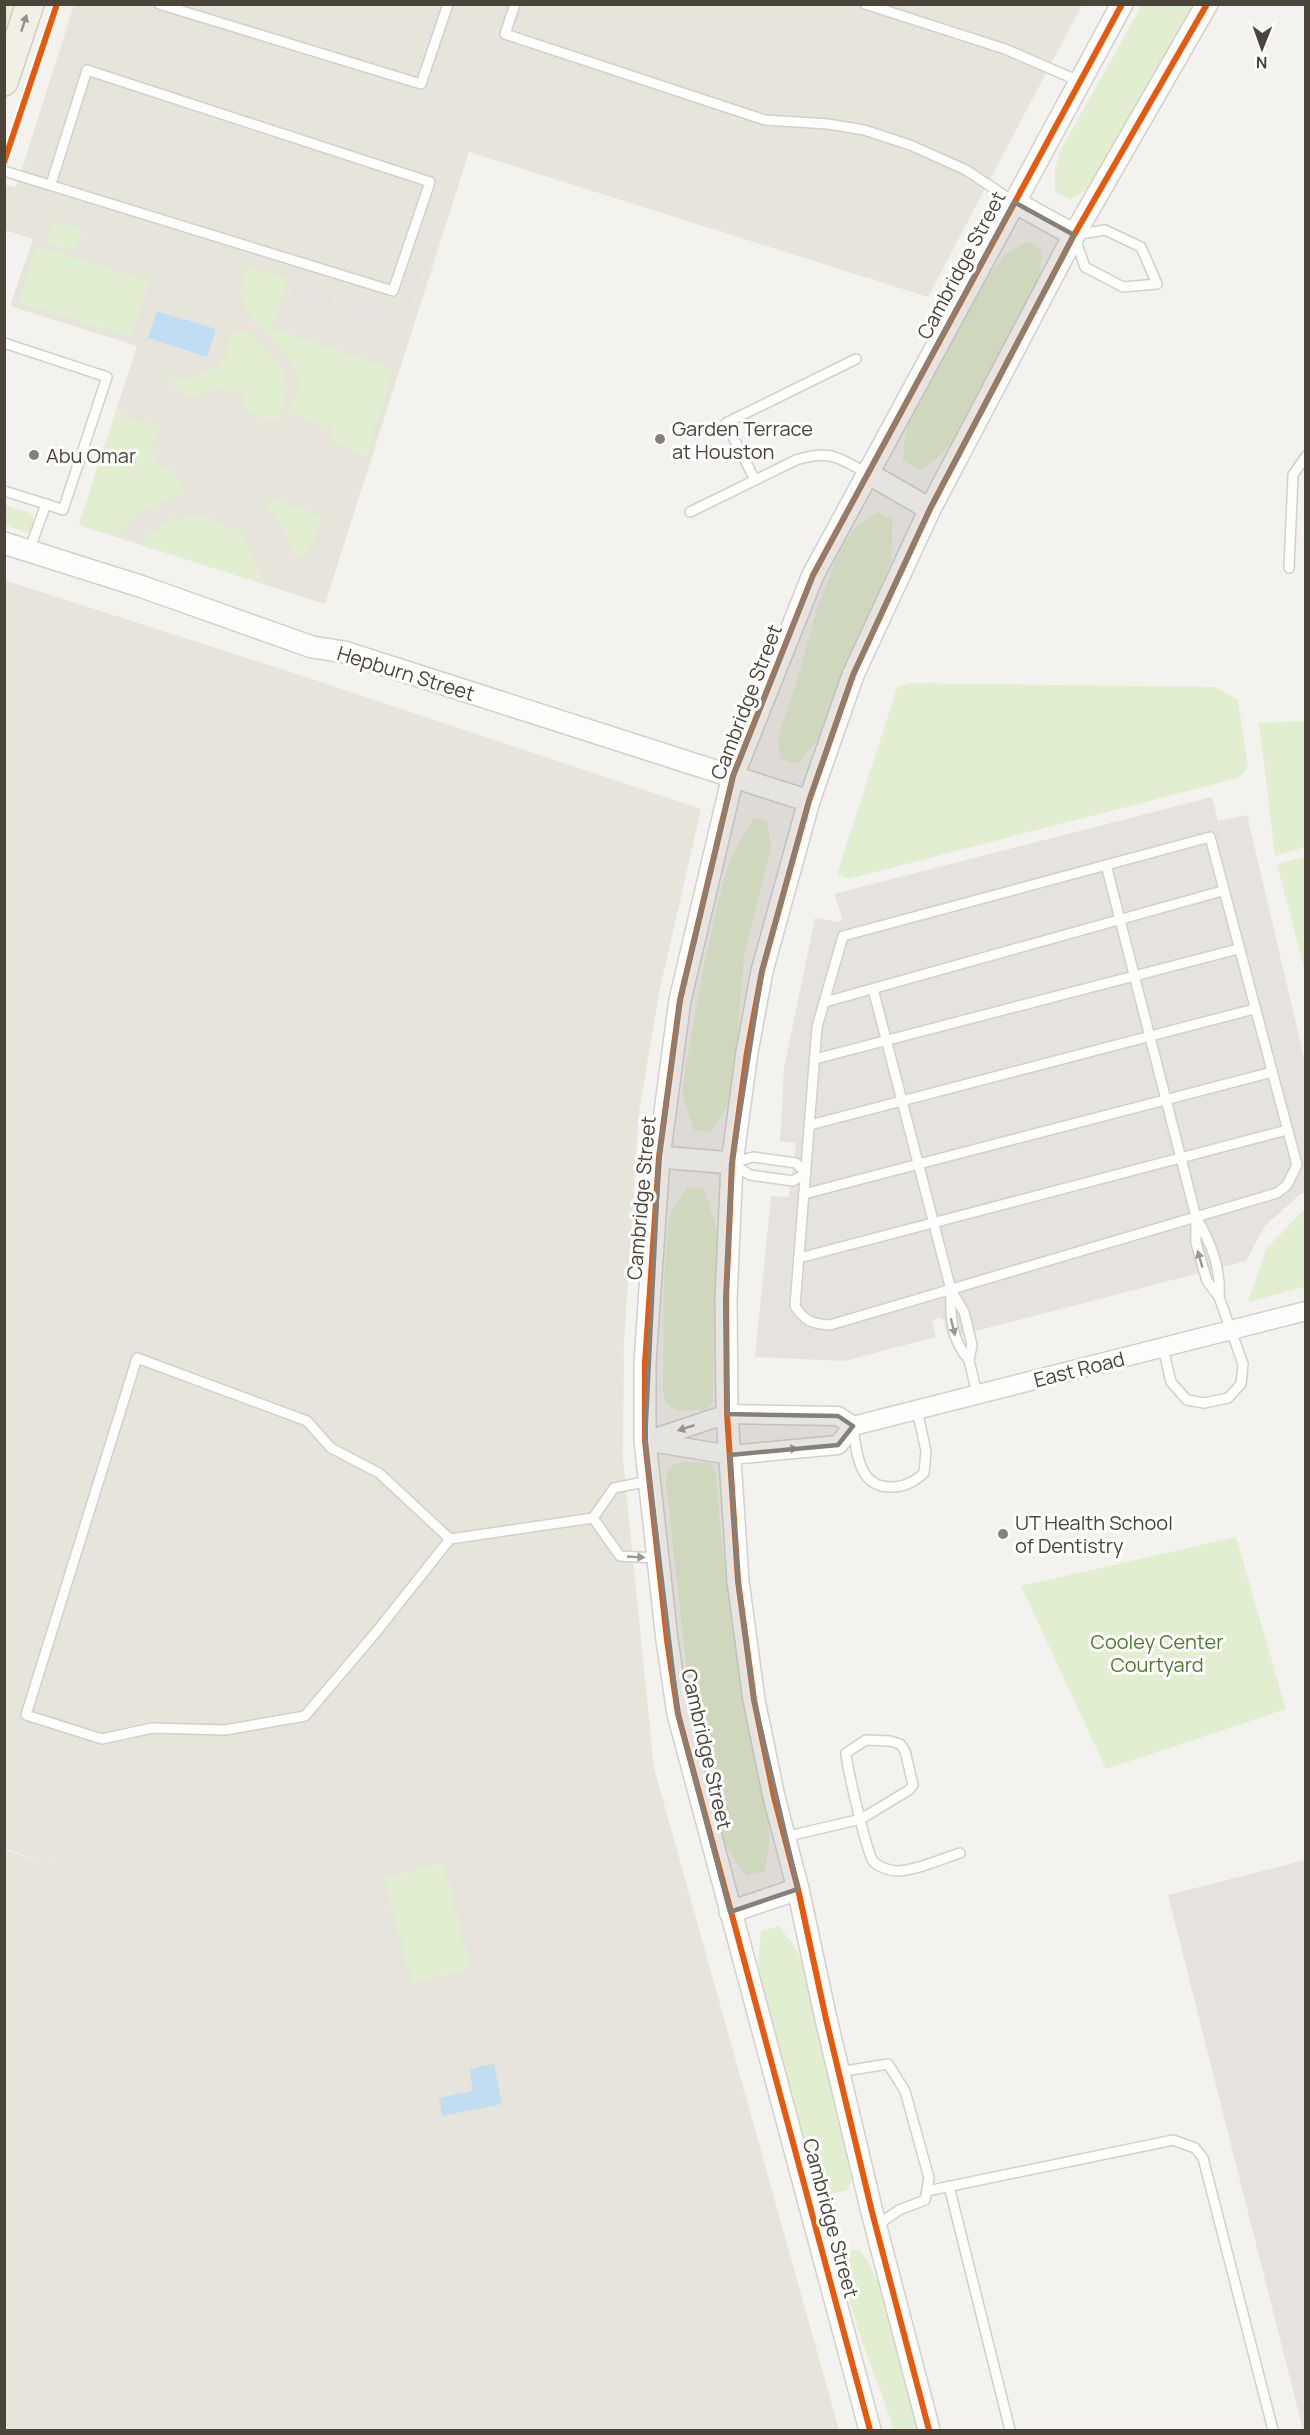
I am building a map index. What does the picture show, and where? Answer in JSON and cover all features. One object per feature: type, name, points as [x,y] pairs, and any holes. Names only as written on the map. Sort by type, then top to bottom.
[{"type":"main road","points":[[4,82],[30,4]]},
{"type":"street","name":"Cambridge Street","points":[[870,2430],[678,1714],[666,1640],[645,1441],[645,1363],[659,1157],[680,1000],[733,776],[813,575],[1122,4]]},
{"type":"street","name":"Cambridge Street","points":[[929,2430],[838,2072],[798,1888],[774,1797],[754,1700],[738,1581],[727,1414],[726,1299],[732,1163],[747,1052],[762,971],[809,801],[853,675],[930,509],[1074,235],[1207,4]]},
{"type":"street","points":[[1014,202],[1074,235]]},
{"type":"street","points":[[869,474],[930,509]]},
{"type":"street","name":"Hepburn Street","points":[[4,543],[143,587],[312,647],[344,652],[809,801]]},
{"type":"street","points":[[659,1157],[732,1163]]},
{"type":"street","name":"East Road","points":[[645,1441],[730,1455],[838,1445],[853,1426],[1305,1311]]},
{"type":"street","points":[[645,1441],[727,1414],[838,1416],[853,1426]]},
{"type":"street","points":[[730,1912],[798,1888]]},
{"type":"lane","points":[[159,4],[421,84],[448,4]]},
{"type":"lane","points":[[515,4],[505,34],[765,120],[828,124],[864,130],[910,145],[966,170],[1014,202]]},
{"type":"lane","points":[[866,4],[1005,49],[1079,81]]},
{"type":"lane","points":[[4,171],[393,291],[430,182],[87,70],[51,184]]},
{"type":"lane","points":[[1105,230],[1141,247],[1157,284],[1123,287],[1085,267],[1074,235],[1105,230]]},
{"type":"lane","points":[[4,343],[107,377],[63,510],[4,491]]},
{"type":"lane","points":[[755,480],[726,423],[856,359]]},
{"type":"lane","points":[[690,512],[796,459],[815,454],[830,454],[869,474]]},
{"type":"lane","points":[[1289,568],[1293,475],[1305,456]]},
{"type":"lane","points":[[29,551],[45,504]]},
{"type":"lane","points":[[1210,837],[1222,891],[1297,1165],[1287,1185],[1277,1193],[830,1325],[816,1324],[802,1318],[795,1306],[818,1027],[820,1012],[825,1002],[843,936],[1106,865],[1210,837]]},
{"type":"lane","points":[[1106,865],[1196,1217],[1198,1252],[1206,1281],[1219,1297],[1243,1364],[1241,1384],[1228,1398],[1204,1403],[1187,1400],[1171,1382],[1163,1348]]},
{"type":"lane","points":[[825,1002],[1222,891]]},
{"type":"lane","points":[[815,1059],[1238,949]]},
{"type":"lane","points":[[873,989],[951,1290],[950,1314],[959,1349],[969,1360],[976,1394]]},
{"type":"lane","points":[[810,1125],[1254,1009]]},
{"type":"lane","points":[[804,1194],[1272,1072]]},
{"type":"lane","points":[[799,1258],[1287,1130]]},
{"type":"lane","points":[[732,1163],[753,1157],[796,1163],[806,1173]]},
{"type":"lane","points":[[732,1163],[750,1175],[793,1180],[806,1173]]},
{"type":"lane","points":[[1196,1217],[1209,1239],[1215,1258],[1220,1277],[1219,1297]]},
{"type":"lane","points":[[450,1539],[379,1473],[331,1448],[307,1421],[137,1358],[26,1715],[102,1739],[152,1728],[225,1730],[305,1716],[377,1632],[450,1539],[593,1518],[614,1488],[649,1481]]},
{"type":"lane","points":[[853,1426],[858,1460],[872,1484],[883,1488],[899,1486],[915,1482],[924,1473],[926,1451],[917,1410]]},
{"type":"lane","points":[[593,1518],[620,1556],[658,1558]]},
{"type":"lane","points":[[784,1837],[861,1819],[909,1790],[913,1785],[905,1750],[900,1744],[866,1740],[846,1754],[861,1819],[871,1858],[880,1867],[898,1871],[960,1853]]},
{"type":"lane","points":[[838,2072],[888,2064],[905,2091],[929,2178],[925,2200],[899,2210],[876,2226]]},
{"type":"lane","points":[[927,2190],[1173,2140],[1195,2148],[1203,2158],[1274,2430]]},
{"type":"lane","points":[[949,2186],[1010,2430]]},
{"type":"highlighted area","points":[[1014,202],[1074,235],[930,509],[853,675],[809,801],[762,971],[732,1163],[726,1299],[727,1414],[838,1416],[853,1426],[838,1445],[730,1455],[738,1581],[754,1700],[798,1889],[730,1912],[678,1714],[645,1441],[659,1157],[680,1000],[733,776],[813,575]]},
{"type":"shaded area","points":[[74,5],[1082,5],[928,297],[469,152],[325,604],[79,525],[137,346],[10,306],[33,239],[5,230],[7,185],[16,187]]},
{"type":"shaded area","points":[[434,208],[442,211],[409,314],[400,311]]},
{"type":"shaded area","points":[[293,281],[336,294],[332,308],[289,295]]},
{"type":"shaded area","points":[[354,298],[397,312],[392,328],[349,314]]},
{"type":"shaded area","points":[[4,580],[306,677],[701,809],[659,993],[639,1112],[624,1341],[623,1460],[654,1768],[839,2430],[5,2430],[5,1850],[50,1864],[4,1848]]},
{"type":"shaded area","points":[[1212,797],[1218,821],[1247,815],[1305,1062],[1306,1192],[1300,1194],[1264,1227],[1246,1261],[948,1338],[944,1321],[940,1318],[932,1320],[936,1337],[844,1361],[755,1357],[771,1196],[789,1197],[796,1143],[780,1141],[784,1068],[815,918],[840,922],[843,919],[834,894]]},
{"type":"shaded area","points":[[1305,1860],[1306,2430],[1303,2430],[1168,1895]]},
{"type":"green space","points":[[5,5],[15,5],[5,39]]},
{"type":"green space","points":[[1142,5],[1199,5],[1089,188],[1070,200],[1055,191],[1055,169],[1060,151]]},
{"type":"green space","points":[[52,220],[82,229],[76,252],[45,243]]},
{"type":"green space","points":[[1027,241],[1042,250],[1040,278],[956,437],[941,455],[920,470],[903,461],[904,442],[910,417],[986,278],[1005,255]]},
{"type":"green space","points":[[37,246],[149,281],[131,337],[19,302]]},
{"type":"green space","points":[[247,266],[288,279],[272,329],[393,369],[367,457],[329,441],[333,427],[287,414],[297,388],[296,374],[281,350],[250,315],[244,303],[241,286]]},
{"type":"green space","points":[[248,330],[283,371],[287,393],[276,421],[244,411],[243,395],[221,388],[195,396],[185,394],[169,381],[170,378],[194,378],[210,369],[219,372],[232,333]]},
{"type":"green space","points":[[117,408],[133,420],[161,427],[151,449],[155,462],[174,475],[188,494],[148,508],[118,537],[79,525]]},
{"type":"green space","points":[[270,499],[323,517],[314,540],[297,558],[285,531],[267,506]]},
{"type":"green space","points":[[5,505],[33,514],[33,529],[30,534],[5,525]]},
{"type":"green space","points":[[877,512],[893,520],[891,561],[818,739],[796,764],[781,759],[778,742],[781,728],[817,609],[841,548],[854,529]]},
{"type":"green space","points":[[198,515],[241,531],[264,584],[138,544],[170,520]]},
{"type":"green space","points":[[908,683],[1216,687],[1238,700],[1248,767],[1238,778],[848,879],[837,874],[897,688]]},
{"type":"green space","points":[[1305,721],[1305,847],[1275,856],[1259,723]]},
{"type":"green space","points":[[754,818],[767,822],[771,847],[744,956],[733,1092],[726,1109],[710,1133],[694,1130],[683,1097],[683,1084],[701,981],[724,880],[735,850]]},
{"type":"green space","points":[[1306,857],[1305,972],[1277,864]]},
{"type":"green space","points":[[688,1187],[704,1189],[717,1230],[713,1402],[706,1410],[676,1410],[666,1404],[663,1391],[664,1280],[668,1225],[673,1208]]},
{"type":"green space","points":[[1305,1209],[1305,1287],[1248,1302],[1266,1249]]},
{"type":"green space","points":[[683,1462],[710,1463],[716,1474],[735,1644],[768,1811],[769,1843],[765,1871],[747,1876],[722,1839],[687,1673],[666,1482],[670,1468]]},
{"type":"green space","name":"Cooley Center Courtyard","points":[[1236,1537],[1286,1709],[1106,1769],[1021,1586]]},
{"type":"green space","points":[[443,1863],[471,1968],[412,1983],[384,1878]]},
{"type":"green space","points":[[779,1926],[796,1949],[802,1963],[830,2062],[853,2176],[848,2190],[828,2195],[820,2190],[813,2175],[762,1987],[758,1964],[761,1931]]},
{"type":"green space","points":[[859,2249],[870,2266],[889,2311],[919,2430],[893,2430],[862,2340],[848,2291],[845,2270],[847,2253]]},
{"type":"water","points":[[157,311],[216,329],[207,357],[148,338]]},
{"type":"water","points":[[494,2064],[502,2104],[442,2116],[439,2098],[473,2091],[469,2069]]},
{"type":"cycle path","points":[[4,162],[57,4]]},
{"type":"cycle path","points":[[870,2430],[678,1714],[667,1640],[645,1441],[645,1363],[659,1157],[680,1000],[733,776],[813,575],[1122,4]]},
{"type":"cycle path","points":[[929,2430],[872,2212],[798,1889],[774,1797],[754,1700],[738,1581],[727,1414],[726,1299],[732,1163],[747,1052],[762,971],[809,801],[853,675],[930,509],[1074,235],[1207,4]]},
{"type":"place","name":"Garden Terrace at Houston","points":[[660,439]]},
{"type":"place","name":"Abu Omar","points":[[34,455]]},
{"type":"place","name":"UT Health School of Dentistry","points":[[1003,1534]]}]
